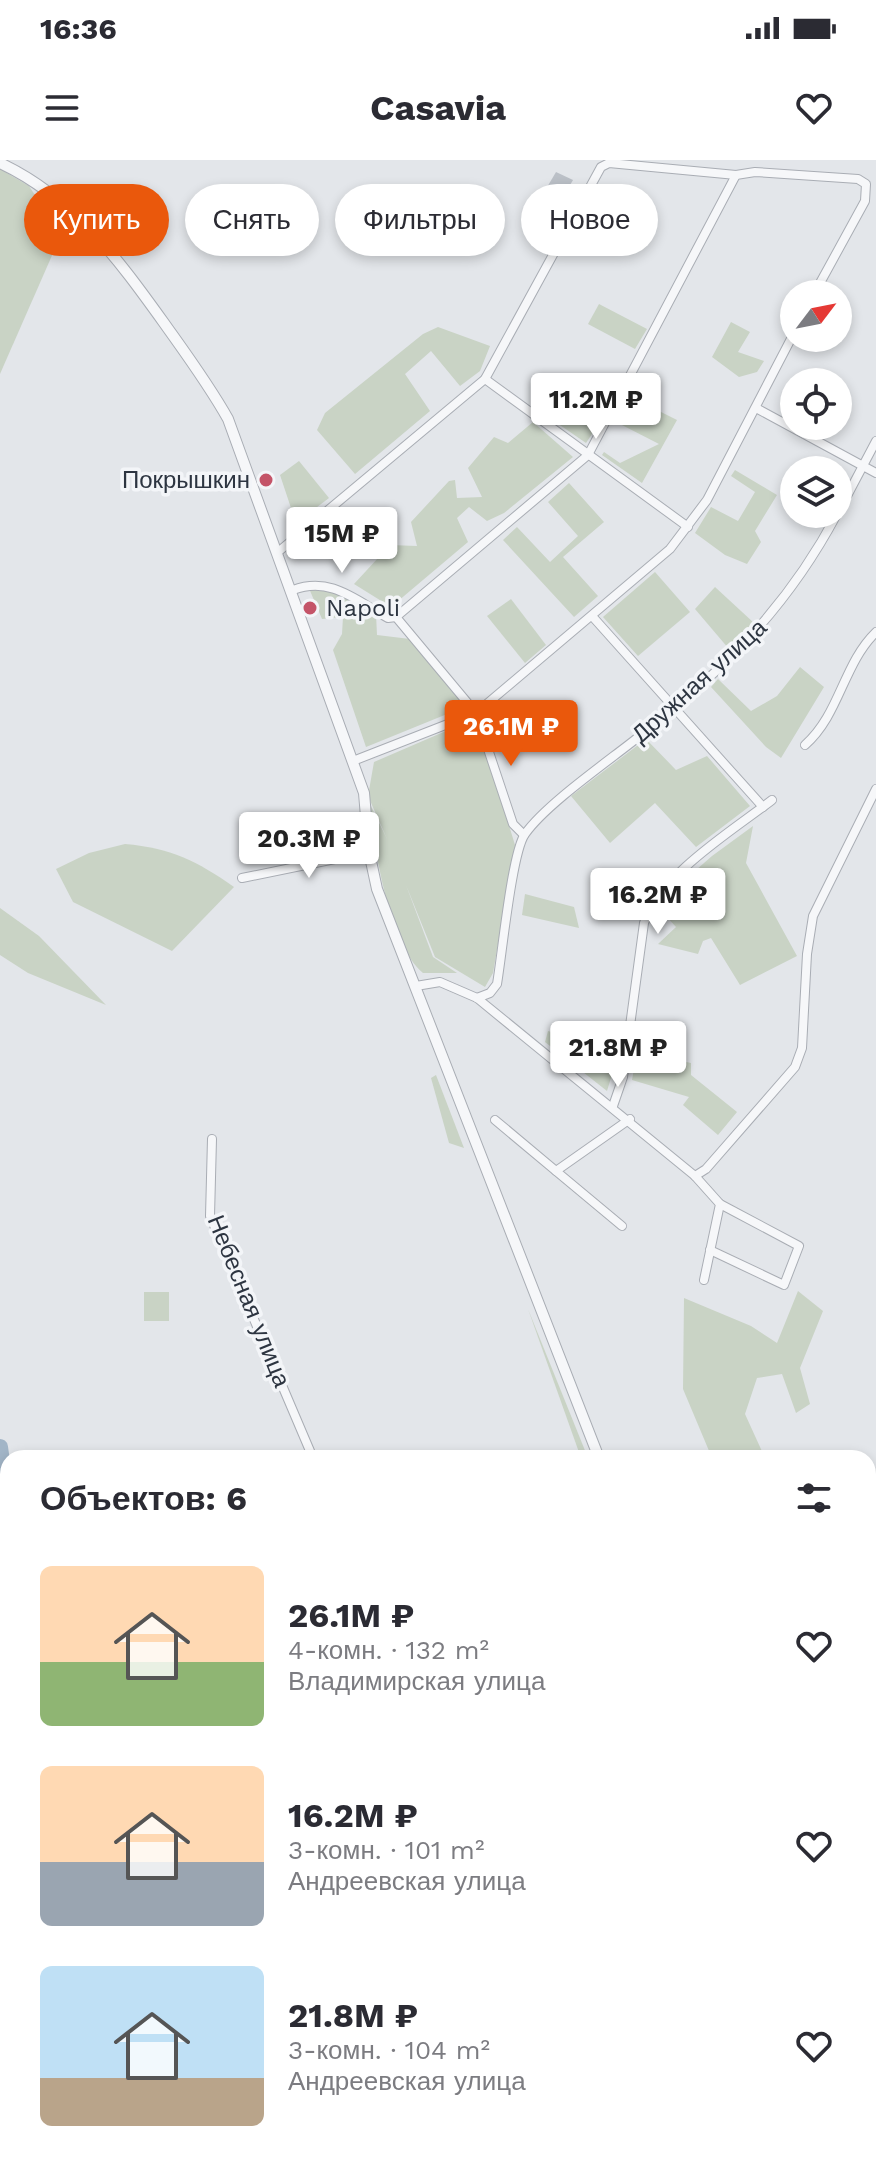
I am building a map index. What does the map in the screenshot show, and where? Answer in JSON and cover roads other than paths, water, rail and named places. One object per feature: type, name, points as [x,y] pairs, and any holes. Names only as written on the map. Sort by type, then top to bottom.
[{"type":"street","points":[[0,163],[34,182],[84,221],[133,279],[200,373],[237,439],[353,761],[367,811],[369,852],[377,889],[596,1450]]},
{"type":"street","points":[[278,552],[485,379],[601,167],[609,163],[736,175],[755,172],[858,179],[866,184],[865,201],[822,280]]},
{"type":"street","points":[[293,590],[311,583],[325,584],[388,618],[396,617],[588,455],[736,175]]},
{"type":"street","points":[[353,761],[476,713],[670,549],[707,500],[784,352]]},
{"type":"street","points":[[485,379],[688,527]]},
{"type":"street","points":[[756,408],[876,473]]},
{"type":"street","name":"Дружная улица","points":[[852,487],[876,441]]},
{"type":"street","name":"Дружная улица","points":[[524,835],[584,780],[675,708],[762,627],[812,562],[830,528]]},
{"type":"street","points":[[592,616],[763,807]]},
{"type":"street","points":[[396,617],[476,713],[513,824],[524,835],[497,984],[490,993],[477,998]]},
{"type":"street","points":[[805,745],[821,729],[857,656],[876,632]]},
{"type":"street","points":[[695,1176],[706,1169],[795,1067],[802,1048],[807,954],[813,916],[876,789]]},
{"type":"street","points":[[613,1106],[623,1077],[644,923],[649,907],[694,861],[772,800]]},
{"type":"street","points":[[242,878],[369,852]]},
{"type":"street","points":[[416,986],[440,982],[477,998],[630,1119],[695,1176],[720,1204],[799,1246],[784,1285],[710,1250]]},
{"type":"street","points":[[556,1171],[630,1119]]},
{"type":"street","points":[[495,1120],[622,1226]]},
{"type":"street","name":"Небесная улица","points":[[212,1139],[210,1216],[310,1450]]},
{"type":"street","points":[[704,1280],[720,1204]]},
{"type":"place","name":"Покрышкин","points":[[266,480]]},
{"type":"place","name":"Napoli","points":[[310,608]]}]
